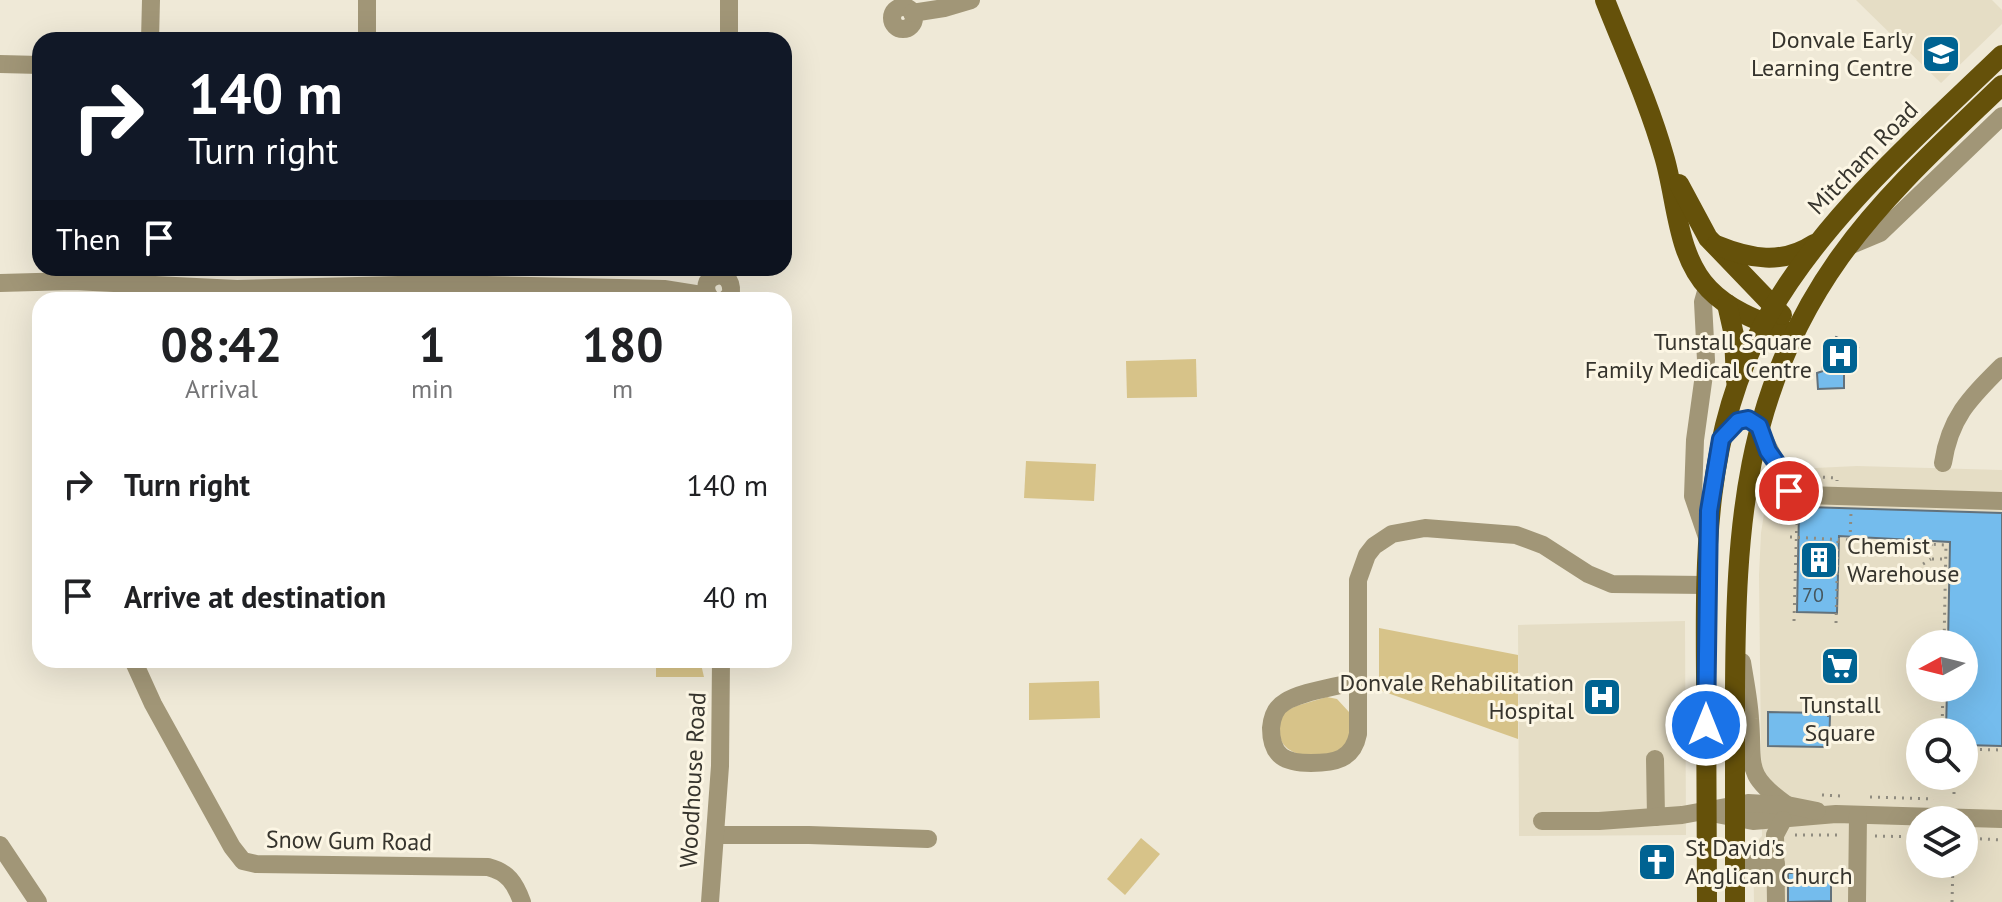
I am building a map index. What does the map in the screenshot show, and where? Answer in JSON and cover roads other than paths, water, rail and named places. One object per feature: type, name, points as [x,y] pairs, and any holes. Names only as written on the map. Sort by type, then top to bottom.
[{"type":"main road","points":[[1602,0],[1614,23],[1664,156],[1687,251],[1696,271],[1707,288],[1727,304],[1769,315]]},
{"type":"main road","name":"Mitcham Road","points":[[1736,389],[1769,315],[1821,239],[1874,180],[2002,55]]},
{"type":"main road","name":"Mitcham Road","points":[[1735,902],[1735,624],[1741,516],[1759,426],[1807,311],[1849,246],[1883,203],[2002,85]]},
{"type":"main road","points":[[1664,156],[1712,243],[1769,315],[1795,335]]},
{"type":"main road","points":[[1712,243],[1751,257],[1775,259],[1794,255],[1821,239]]},
{"type":"main road","points":[[1707,288],[1716,277],[1738,272]]},
{"type":"main road","points":[[1707,902],[1707,537],[1721,439],[1736,389],[1734,335],[1727,304]]},
{"type":"main road","points":[[1721,439],[1742,419],[1751,420],[1759,426]]},
{"type":"street","points":[[150,32],[151,0]]},
{"type":"street","points":[[367,0],[367,32]]},
{"type":"street","points":[[729,0],[729,32]]},
{"type":"street","points":[[904,7],[939,10],[971,0]]},
{"type":"street","points":[[0,64],[32,65]]},
{"type":"street","points":[[1849,246],[1880,233],[2002,116]]},
{"type":"street","points":[[0,283],[129,292],[237,289],[365,276],[415,283],[664,289],[719,287]]},
{"type":"street","points":[[1707,288],[1703,305],[1706,366],[1695,440],[1693,496],[1707,537]]},
{"type":"street","points":[[1943,463],[1948,438],[1959,413],[2002,366]]},
{"type":"street","points":[[1759,426],[1768,451],[1783,472],[1793,498],[2002,501]]},
{"type":"street","points":[[1357,681],[1283,703],[1271,723],[1272,741],[1280,756],[1293,763],[1327,763],[1350,753],[1358,734],[1356,594],[1362,567],[1374,546],[1404,530],[1425,528],[1516,535],[1543,545],[1588,574],[1612,584],[1706,585]]},
{"type":"street","points":[[1735,624],[1750,718],[1752,766],[1782,820],[1776,864],[1776,902]]},
{"type":"street","name":"Snow Gum Road","points":[[137,668],[160,717],[232,847],[243,861],[256,864],[488,867],[510,877],[522,902]]},
{"type":"street","name":"Woodhouse Road","points":[[710,902],[716,835],[721,668]]},
{"type":"street","points":[[1655,759],[1656,817]]},
{"type":"street","points":[[1542,821],[1706,812],[1735,812],[1782,820],[1839,805],[1858,815],[1906,812]]},
{"type":"street","points":[[1978,814],[2002,819]]},
{"type":"street","points":[[1857,902],[1858,815]]},
{"type":"street","points":[[716,835],[928,839]]},
{"type":"street","points":[[0,845],[38,902]]},
{"type":"street","points":[[1735,864],[1776,864]]},
{"type":"place","name":"Donvale Early Learning Centre","points":[[1941,54]]},
{"type":"place","name":"Tunstall Square Family Medical Centre","points":[[1840,356]]},
{"type":"place","name":"Chemist Warehouse","points":[[1819,560]]},
{"type":"place","name":"Tunstall Square","points":[[1840,666]]},
{"type":"place","name":"Donvale Rehabilitation Hospital","points":[[1602,697]]},
{"type":"place","name":"St David's Anglican Church","points":[[1657,862]]}]
